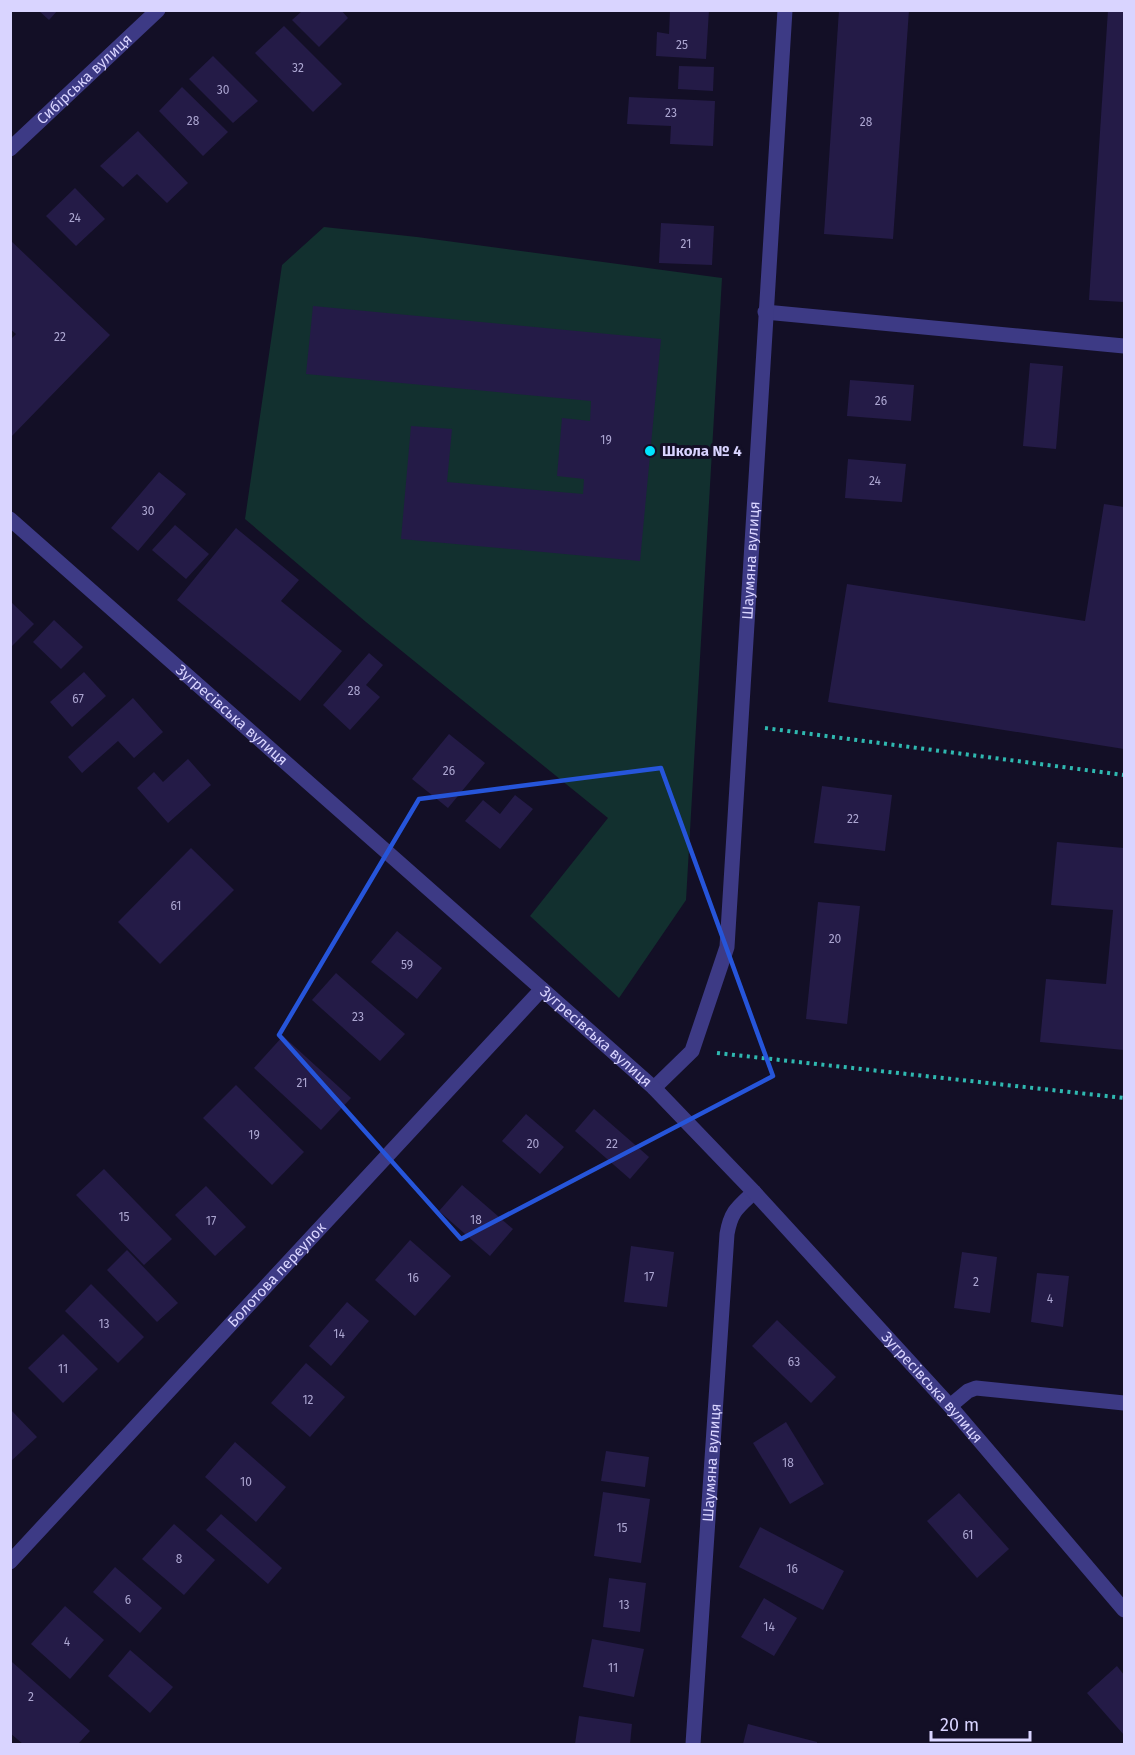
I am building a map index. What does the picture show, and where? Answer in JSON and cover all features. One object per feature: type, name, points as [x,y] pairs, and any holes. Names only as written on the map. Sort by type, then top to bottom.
[{"type":"street","name":"Сибірська вулиця","points":[[10,149],[158,10]]},
{"type":"street","name":"Шаумяна вулиця","points":[[654,1088],[692,1051],[727,947],[785,10]]},
{"type":"street","points":[[765,312],[1125,346]]},
{"type":"street","name":"Зугресівська вулиця","points":[[10,519],[654,1088],[754,1192],[950,1406],[1125,1610]]},
{"type":"street","name":"Болотова переулок","points":[[10,1562],[542,989]]},
{"type":"street","name":"Шаумяна вулиця","points":[[693,1744],[727,1234],[730,1218],[754,1192]]},
{"type":"street","points":[[950,1406],[968,1391],[976,1388],[1125,1403]]},
{"type":"path","points":[[740,725],[1125,775]]},
{"type":"path","points":[[692,1051],[1125,1098]]},
{"type":"highlighted area","points":[[661,768],[773,1076],[461,1239],[279,1035],[419,799]]},
{"type":"green space","points":[[324,227],[417,237],[722,278],[686,900],[619,998],[530,916],[608,818],[366,622],[245,519],[282,265]]},
{"type":"building","points":[[38,10],[58,10],[49,20]]},
{"type":"building","points":[[300,10],[341,10],[348,18],[319,47],[292,20],[301,12]]},
{"type":"building","points":[[670,10],[709,10],[706,59],[656,56],[657,32],[669,34]]},
{"type":"building","points":[[839,10],[909,10],[893,239],[824,234]]},
{"type":"building","points":[[1108,10],[1124,10],[1124,302],[1089,300]]},
{"type":"building","points":[[284,26],[342,84],[313,112],[255,53]]},
{"type":"building","points":[[213,56],[258,101],[233,123],[189,79]]},
{"type":"building","points":[[679,66],[714,67],[713,91],[678,89]]},
{"type":"building","points":[[182,87],[228,132],[203,156],[159,111]]},
{"type":"building","points":[[629,97],[715,101],[713,146],[670,144],[671,126],[627,124]]},
{"type":"building","points":[[138,131],[188,183],[167,203],[137,174],[123,187],[100,166]]},
{"type":"building","points":[[75,188],[105,219],[76,246],[46,216]]},
{"type":"building","points":[[661,223],[714,226],[712,265],[659,263]]},
{"type":"building","points":[[10,240],[110,335],[10,438],[10,340],[16,334],[10,329]]},
{"type":"building","points":[[313,306],[661,339],[640,561],[401,539],[411,426],[452,429],[447,482],[583,494],[584,479],[557,476],[562,418],[590,421],[591,401],[306,374]]},
{"type":"building","points":[[1030,363],[1063,366],[1056,449],[1023,446]]},
{"type":"building","points":[[850,380],[914,385],[911,421],[847,416]]},
{"type":"building","points":[[848,459],[906,464],[902,502],[845,498]]},
{"type":"building","points":[[159,472],[186,494],[138,551],[111,528]]},
{"type":"building","points":[[1104,504],[1124,507],[1124,749],[828,702],[847,584],[1085,621]]},
{"type":"building","points":[[175,525],[209,554],[186,579],[152,550]]},
{"type":"building","points":[[236,528],[299,580],[281,601],[342,651],[300,701],[177,600]]},
{"type":"building","points":[[10,601],[34,624],[10,648]]},
{"type":"building","points":[[54,620],[83,647],[61,669],[33,642]]},
{"type":"building","points":[[369,653],[383,665],[366,685],[380,697],[350,730],[323,705]]},
{"type":"building","points":[[84,672],[106,696],[72,727],[50,702]]},
{"type":"building","points":[[133,698],[163,732],[134,758],[118,741],[82,773],[68,757]]},
{"type":"building","points":[[449,734],[485,763],[448,808],[412,779]]},
{"type":"building","points":[[188,759],[211,785],[168,823],[137,788],[154,772],[163,782]]},
{"type":"building","points":[[822,786],[892,795],[885,851],[814,843]]},
{"type":"building","points":[[515,795],[533,809],[500,849],[465,821],[483,800],[500,814]]},
{"type":"building","points":[[1057,842],[1124,848],[1124,1050],[1040,1042],[1046,979],[1106,984],[1113,910],[1051,905]]},
{"type":"building","points":[[191,848],[234,890],[160,964],[118,922]]},
{"type":"building","points":[[818,902],[860,906],[847,1024],[806,1019]]},
{"type":"building","points":[[397,931],[442,968],[417,999],[371,962]]},
{"type":"building","points":[[336,973],[405,1034],[380,1061],[312,1000]]},
{"type":"building","points":[[283,1036],[351,1098],[321,1130],[254,1068]]},
{"type":"building","points":[[236,1085],[304,1152],[272,1185],[203,1118]]},
{"type":"building","points":[[594,1109],[649,1157],[630,1179],[575,1131]]},
{"type":"building","points":[[526,1114],[564,1147],[540,1174],[502,1141]]},
{"type":"building","points":[[104,1169],[172,1239],[144,1265],[76,1195]]},
{"type":"building","points":[[462,1185],[513,1229],[490,1256],[439,1211]]},
{"type":"building","points":[[206,1186],[246,1227],[215,1256],[175,1215]]},
{"type":"building","points":[[410,1240],[451,1276],[415,1316],[375,1280]]},
{"type":"building","points":[[631,1246],[674,1252],[667,1307],[624,1302]]},
{"type":"building","points":[[127,1250],[178,1303],[157,1322],[107,1270]]},
{"type":"building","points":[[962,1252],[997,1257],[990,1313],[954,1308]]},
{"type":"building","points":[[1037,1273],[1069,1276],[1063,1327],[1031,1322]]},
{"type":"building","points":[[91,1284],[144,1337],[118,1363],[65,1311]]},
{"type":"building","points":[[347,1302],[369,1321],[331,1366],[309,1346]]},
{"type":"building","points":[[777,1320],[836,1377],[811,1403],[752,1346]]},
{"type":"building","points":[[63,1334],[98,1369],[63,1403],[28,1368]]},
{"type":"building","points":[[306,1363],[345,1397],[310,1437],[271,1403]]},
{"type":"building","points":[[10,1409],[37,1437],[10,1462]]},
{"type":"building","points":[[786,1422],[824,1484],[790,1504],[753,1443]]},
{"type":"building","points":[[235,1442],[286,1487],[256,1522],[205,1477]]},
{"type":"building","points":[[606,1451],[649,1457],[645,1487],[601,1481]]},
{"type":"building","points":[[603,1492],[650,1499],[641,1563],[594,1556]]},
{"type":"building","points":[[959,1493],[1009,1549],[977,1578],[927,1521]]},
{"type":"building","points":[[221,1514],[282,1568],[268,1584],[206,1530]]},
{"type":"building","points":[[174,1524],[215,1560],[184,1595],[142,1559]]},
{"type":"building","points":[[760,1527],[844,1571],[823,1610],[739,1567]]},
{"type":"building","points":[[115,1567],[162,1608],[140,1633],[93,1592]]},
{"type":"building","points":[[609,1578],[646,1583],[640,1632],[603,1627]]},
{"type":"building","points":[[764,1598],[797,1618],[774,1656],[741,1637]]},
{"type":"building","points":[[65,1606],[104,1640],[70,1679],[31,1644]]},
{"type":"building","points":[[592,1639],[644,1649],[634,1697],[583,1687]]},
{"type":"building","points":[[130,1650],[173,1687],[150,1713],[108,1676]]},
{"type":"building","points":[[12,1662],[90,1731],[78,1744],[23,1744],[10,1733]]},
{"type":"building","points":[[1117,1666],[1124,1675],[1124,1735],[1087,1693]]},
{"type":"building","points":[[579,1716],[632,1724],[630,1744],[575,1744]]},
{"type":"building","points":[[748,1724],[817,1742],[817,1744],[743,1744]]},
{"type":"place","name":"Школа № 4","points":[[650,451]]}]
